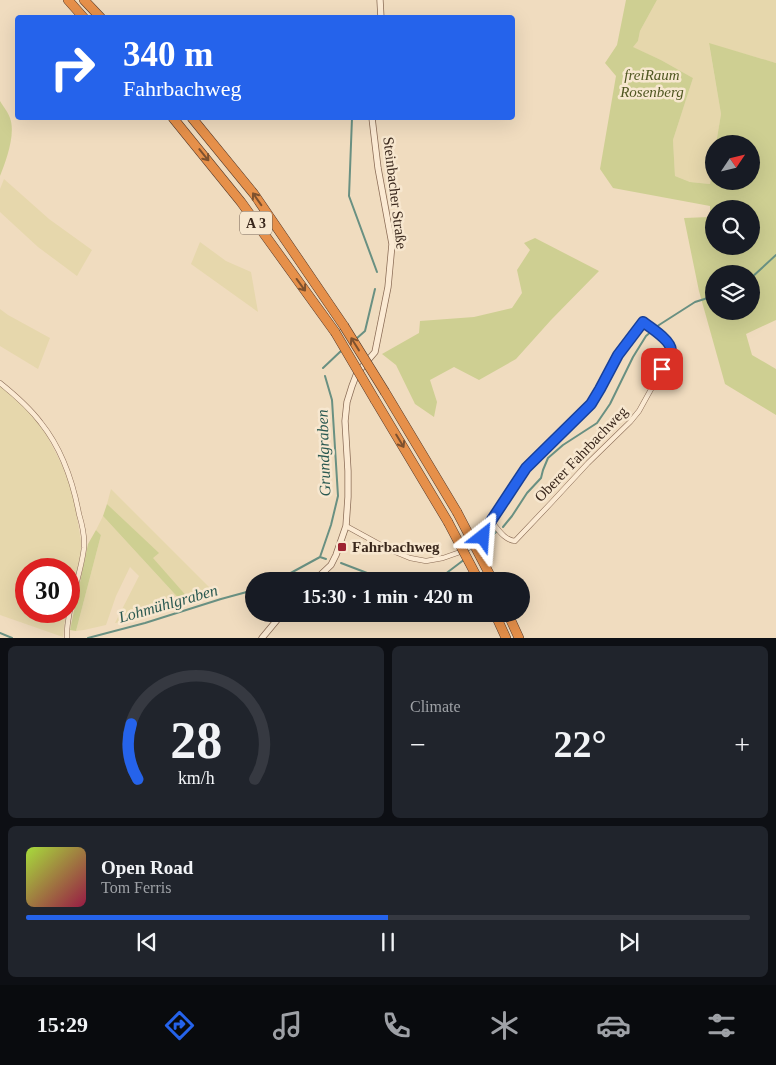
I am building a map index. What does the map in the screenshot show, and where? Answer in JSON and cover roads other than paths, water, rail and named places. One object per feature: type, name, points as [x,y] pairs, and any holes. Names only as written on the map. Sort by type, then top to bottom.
[{"type":"highway","points":[[68,0],[81,15]]},
{"type":"highway","points":[[84,0],[99,15]]},
{"type":"highway","name":"A 3","points":[[175,120],[241,202],[335,332],[448,522],[474,572]]},
{"type":"highway","name":"A 3","points":[[194,120],[254,194],[344,326],[457,512],[488,572]]},
{"type":"highway","points":[[499,622],[506,638]]},
{"type":"highway","points":[[512,622],[519,638]]},
{"type":"street","points":[[380,0],[381,15]]},
{"type":"street","name":"Steinbacher Straße","points":[[324,572],[331,565],[336,555],[346,526],[348,489],[345,421],[347,402],[357,373],[375,352],[388,287],[392,244],[378,168],[372,120]]},
{"type":"street","name":"Oberer Fahrbachweg","points":[[643,322],[668,343],[671,349],[670,355],[639,411],[588,462],[515,541],[505,537],[491,521],[526,468],[591,404],[618,355],[643,322]]},
{"type":"street","points":[[0,383],[21,400],[48,433],[60,454],[76,499],[84,546],[66,638]]},
{"type":"street","points":[[346,526],[388,549],[410,558],[426,561],[443,558],[463,551],[483,537],[491,521]]},
{"type":"street","points":[[262,638],[275,622]]},
{"type":"waterway","name":"Grundgraben","points":[[352,120],[349,196],[377,272]]},
{"type":"waterway","points":[[760,270],[776,255]]},
{"type":"waterway","name":"Grundgraben","points":[[356,339],[365,331],[375,289]]},
{"type":"waterway","points":[[503,527],[527,493],[541,478],[548,458],[563,445],[597,423],[610,404],[633,357],[646,336],[659,325],[695,302],[705,299]]},
{"type":"waterway","name":"Grundgraben","points":[[323,368],[342,350]]},
{"type":"waterway","name":"Grundgraben","points":[[320,557],[338,496],[332,400],[325,376]]},
{"type":"waterway","points":[[484,543],[496,532]]},
{"type":"waterway","name":"Lohmühlgraben","points":[[320,557],[326,559]]},
{"type":"waterway","name":"Lohmühlgraben","points":[[292,572],[320,557]]},
{"type":"waterway","points":[[448,572],[465,559]]},
{"type":"waterway","points":[[341,563],[364,572]]},
{"type":"waterway","name":"Lohmühlgraben","points":[[88,638],[245,592]]},
{"type":"waterway","name":"Lohmühlgraben","points":[[0,633],[12,638]]},
{"type":"place","name":"Fahrbachweg","points":[[342,547]]},
{"type":"park label","name":"freiRaum Rosenberg","points":[[652,84]]}]
